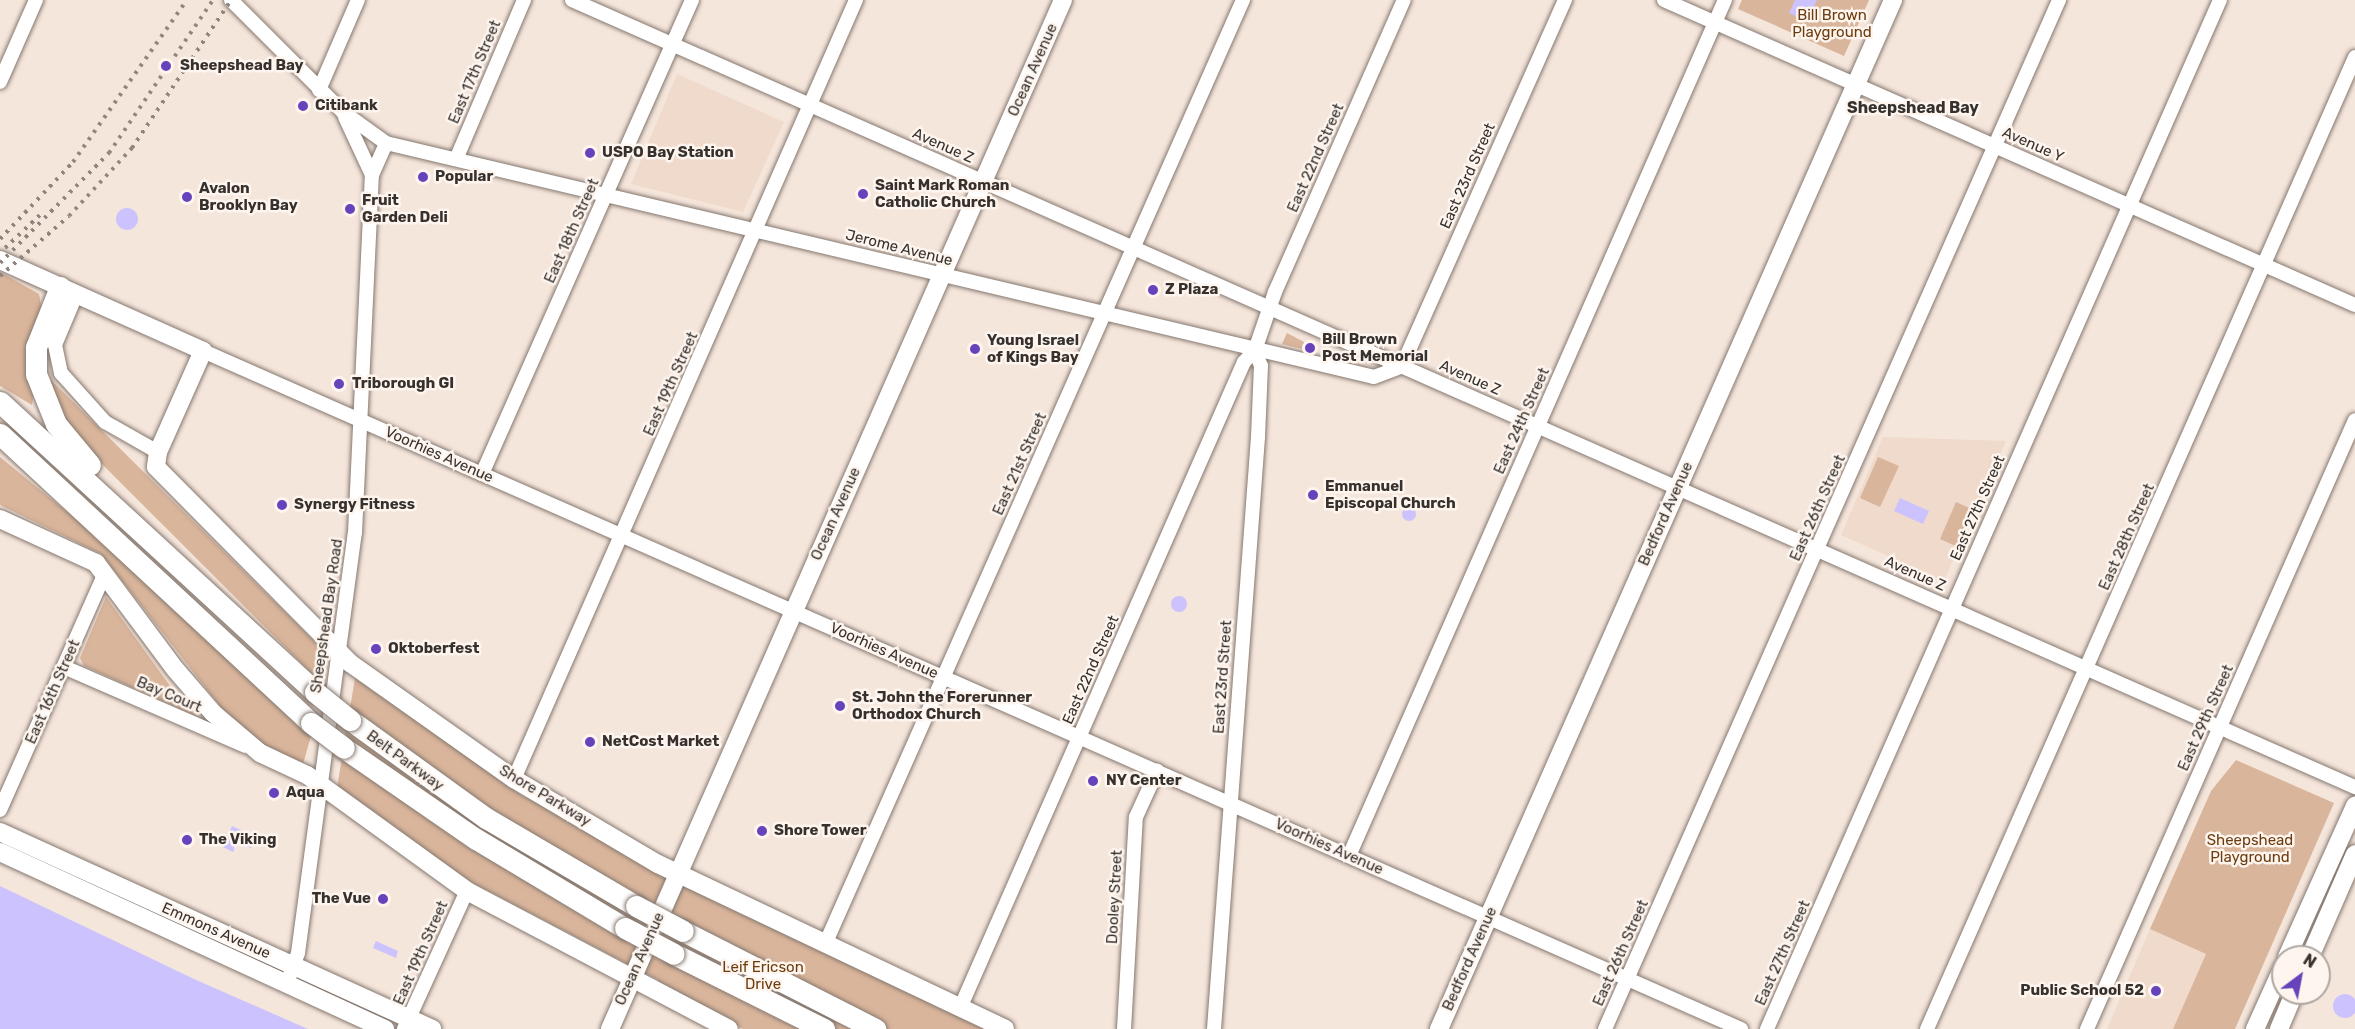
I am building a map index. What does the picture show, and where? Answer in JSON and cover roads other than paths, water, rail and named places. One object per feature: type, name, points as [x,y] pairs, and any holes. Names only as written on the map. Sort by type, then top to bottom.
[{"type":"highway","points":[[68,291],[36,347],[44,401],[133,520]]},
{"type":"highway","name":"Belt Parkway","points":[[0,402],[133,520],[315,692],[486,818],[682,931],[875,1029]]},
{"type":"highway","name":"Belt Parkway","points":[[0,434],[310,723],[344,748],[476,839],[625,928],[824,1029]]},
{"type":"highway","points":[[0,446],[53,481]]},
{"type":"main road","name":"Ocean Avenue","points":[[610,1029],[1063,0]]},
{"type":"main road","name":"Bedford Avenue","points":[[1439,1029],[1893,0]]},
{"type":"main road","points":[[0,260],[68,291]]},
{"type":"main road","name":"Voorhies Avenue","points":[[68,291],[203,351]]},
{"type":"main road","points":[[156,457],[203,351]]},
{"type":"main road","name":"Shore Parkway","points":[[156,457],[339,653],[514,779],[678,873],[827,940],[1005,1029]]},
{"type":"main road","points":[[0,519],[82,555],[105,573],[175,669],[213,713],[260,753],[321,786],[467,891],[631,980],[729,1029]]},
{"type":"main road","points":[[2293,945],[2355,806]]},
{"type":"main road","name":"Emmons Avenue","points":[[0,832],[293,966],[407,1024],[432,1029]]},
{"type":"main road","name":"Emmons Avenue","points":[[0,852],[385,1029]]},
{"type":"main road","points":[[2315,945],[2355,854]]},
{"type":"main road","points":[[2255,1029],[2271,994]]},
{"type":"main road","points":[[2279,1029],[2289,1005]]},
{"type":"street","points":[[0,82],[36,0]]},
{"type":"street","name":"Sheepshead Bay Road","points":[[231,0],[343,112],[386,142],[372,175],[355,533],[321,786],[293,966],[286,984]]},
{"type":"street","points":[[319,90],[358,0]]},
{"type":"street","name":"East 17th Street","points":[[457,157],[524,0]]},
{"type":"street","name":"Avenue Z","points":[[572,0],[2355,787]]},
{"type":"street","name":"East 18th Street","points":[[482,474],[692,0]]},
{"type":"street","name":"East 19th Street","points":[[514,779],[623,536],[856,0]]},
{"type":"street","name":"East 21st Street","points":[[827,940],[945,678],[1103,314],[1243,0]]},
{"type":"street","name":"East 22nd Street","points":[[1260,330],[1404,0]]},
{"type":"street","name":"East 23rd Street","points":[[1402,366],[1565,0]]},
{"type":"street","name":"Avenue Y","points":[[1664,0],[2355,305]]},
{"type":"street","name":"East 24th Street","points":[[1348,856],[1725,0]]},
{"type":"street","name":"East 26th Street","points":[[1605,1029],[2059,0]]},
{"type":"street","name":"East 27th Street","points":[[1767,1029],[2220,0]]},
{"type":"street","name":"East 28th Street","points":[[1927,1029],[2355,57]]},
{"type":"street","name":"Sheepshead Bay Road","points":[[343,112],[372,175]]},
{"type":"street","name":"Jerome Avenue","points":[[386,142],[457,157],[1103,314],[1374,377],[1402,366]]},
{"type":"street","name":"Shore Parkway","points":[[68,291],[55,345],[61,373],[105,422],[156,457]]},
{"type":"street","name":"East 23rd Street","points":[[1214,1029],[1262,366],[1255,350],[1260,330]]},
{"type":"street","name":"East 22nd Street","points":[[961,1006],[1244,362],[1255,350]]},
{"type":"street","name":"Voorhies Avenue","points":[[203,351],[1741,1029]]},
{"type":"street","name":"East 29th Street","points":[[2087,1029],[2355,420]]},
{"type":"street","name":"East 16th Street","points":[[0,810],[105,573]]},
{"type":"street","name":"Bay Court","points":[[64,667],[260,753]]},
{"type":"street","name":"Dooley Street","points":[[1124,1029],[1136,817],[1157,771]]},
{"type":"street","name":"East 19th Street","points":[[407,1024],[467,891]]},
{"type":"railway","points":[[0,239],[73,162],[187,0]]},
{"type":"railway","points":[[0,263],[109,153],[213,0]]},
{"type":"railway","points":[[0,276],[69,216],[132,148],[231,0]]},
{"type":"railway","points":[[5,248],[42,213]]},
{"type":"place","name":"Sheepshead Bay","points":[[166,66]]},
{"type":"place","name":"Citibank","points":[[303,106]]},
{"type":"place","name":"USPO Bay Station","points":[[590,153]]},
{"type":"place","name":"Popular","points":[[423,177]]},
{"type":"place","name":"Saint Mark Roman Catholic Church","points":[[863,194]]},
{"type":"place","name":"Avalon Brooklyn Bay","points":[[187,197]]},
{"type":"place","name":"Fruit Garden Deli","points":[[350,209]]},
{"type":"place","name":"Z Plaza","points":[[1153,290]]},
{"type":"place","name":"Bill Brown Post Memorial","points":[[1310,348]]},
{"type":"place","name":"Young Israel of Kings Bay","points":[[975,349]]},
{"type":"place","name":"Triborough GI","points":[[339,384]]},
{"type":"place","name":"Emmanuel Episcopal Church","points":[[1313,495]]},
{"type":"place","name":"Synergy Fitness","points":[[282,505]]},
{"type":"place","name":"Oktoberfest","points":[[376,649]]},
{"type":"place","name":"St. John the Forerunner Orthodox Church","points":[[840,706]]},
{"type":"place","name":"NetCost Market","points":[[590,742]]},
{"type":"place","name":"NY Center","points":[[1093,781]]},
{"type":"place","name":"Aqua","points":[[274,793]]},
{"type":"place","name":"Shore Tower","points":[[762,831]]},
{"type":"place","name":"The Viking","points":[[187,840]]},
{"type":"place","name":"The Vue","points":[[383,899]]},
{"type":"place","name":"Public School 52","points":[[2156,991]]},
{"type":"district","name":"Sheepshead Bay","points":[[1913,108]]},
{"type":"park label","name":"Bill Brown Playground","points":[[1832,24]]},
{"type":"park label","name":"Sheepshead Playground","points":[[2250,848]]},
{"type":"park label","name":"Leif Ericson Drive","points":[[763,976]]}]
